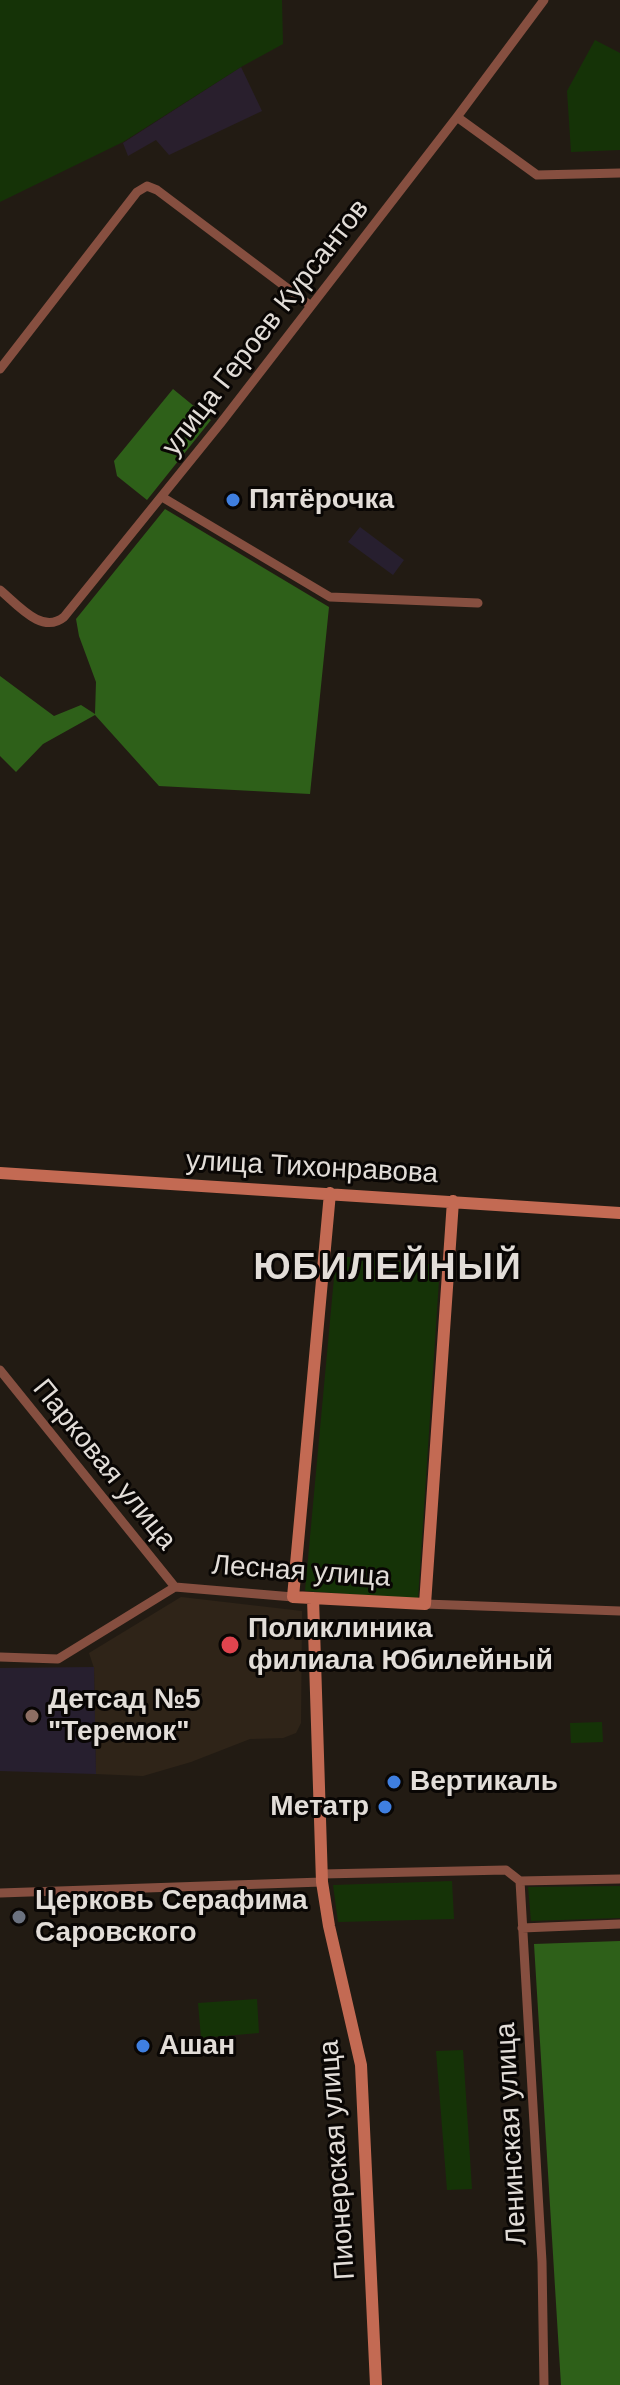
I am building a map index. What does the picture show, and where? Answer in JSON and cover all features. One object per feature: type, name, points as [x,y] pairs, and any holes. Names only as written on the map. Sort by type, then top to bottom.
[{"type":"street","name":"улица Героев Курсантов","points":[[0,590],[42,623],[62,620],[311,306],[544,0]]},
{"type":"street","points":[[457,117],[537,175],[620,173]]},
{"type":"street","points":[[0,369],[137,192],[147,186],[157,190],[311,306]]},
{"type":"street","points":[[162,497],[330,597],[478,603]]},
{"type":"street","name":"улица Тихонравова","points":[[0,1173],[620,1213]]},
{"type":"street","points":[[293,1597],[330,1193]]},
{"type":"street","points":[[425,1604],[453,1201]]},
{"type":"street","name":"Парковая улица","points":[[0,1370],[175,1587]]},
{"type":"street","name":"Лесная улица","points":[[0,1657],[58,1659],[175,1587],[293,1597],[620,1611]]},
{"type":"street","name":"Пионерская улица","points":[[313,1598],[322,1878],[329,1926],[361,2065],[376,2385]]},
{"type":"street","points":[[0,1893],[506,1870],[520,1881],[620,1879]]},
{"type":"street","name":"Ленинская улица","points":[[520,1881],[542,2262],[544,2385]]},
{"type":"street","points":[[522,1928],[620,1924]]},
{"type":"shaded area","points":[[241,67],[262,111],[169,155],[156,140],[128,156],[123,143]]},
{"type":"shaded area","points":[[360,527],[404,560],[393,575],[348,542]]},
{"type":"shaded area","points":[[181,1597],[302,1611],[301,1723],[296,1733],[283,1738],[250,1739],[191,1762],[143,1776],[96,1774],[94,1668],[89,1653]]},
{"type":"shaded area","points":[[94,1667],[96,1774],[0,1771],[0,1668]]},
{"type":"green space","points":[[0,0],[282,0],[283,44],[123,142],[0,202]]},
{"type":"green space","points":[[595,40],[620,53],[620,150],[571,152],[567,91]]},
{"type":"green space","points":[[173,389],[211,420],[147,500],[117,476],[114,461]]},
{"type":"green space","points":[[165,509],[329,607],[310,794],[159,786],[95,715],[43,744],[16,772],[0,756],[0,676],[54,716],[81,705],[95,714],[96,682],[76,619]]},
{"type":"green space","points":[[336,1256],[440,1265],[418,1599],[305,1591]]},
{"type":"green space","points":[[602,1722],[603,1742],[571,1743],[570,1723]]},
{"type":"green space","points":[[452,1881],[454,1919],[338,1922],[333,1885]]},
{"type":"green space","points":[[620,1886],[620,1918],[531,1921],[528,1887]]},
{"type":"green space","points":[[620,1941],[620,2385],[561,2385],[534,1944]]},
{"type":"green space","points":[[257,1999],[259,2033],[201,2038],[198,2003]]},
{"type":"green space","points":[[463,2050],[472,2189],[447,2190],[436,2051]]},
{"type":"place","name":"Пятёрочка","points":[[233,500]]},
{"type":"place","name":"Поликлиника филиала Юбилейный","points":[[230,1645]]},
{"type":"place","name":"Детсад №5 \"Теремок\"","points":[[32,1716]]},
{"type":"place","name":"Вертикаль","points":[[394,1782]]},
{"type":"place","name":"Метатр","points":[[385,1807]]},
{"type":"place","name":"Церковь Серафима Саровского","points":[[19,1917]]},
{"type":"place","name":"Ашан","points":[[143,2046]]},
{"type":"district","name":"ЮБИЛЕЙНЫЙ","points":[[388,1269]]}]
